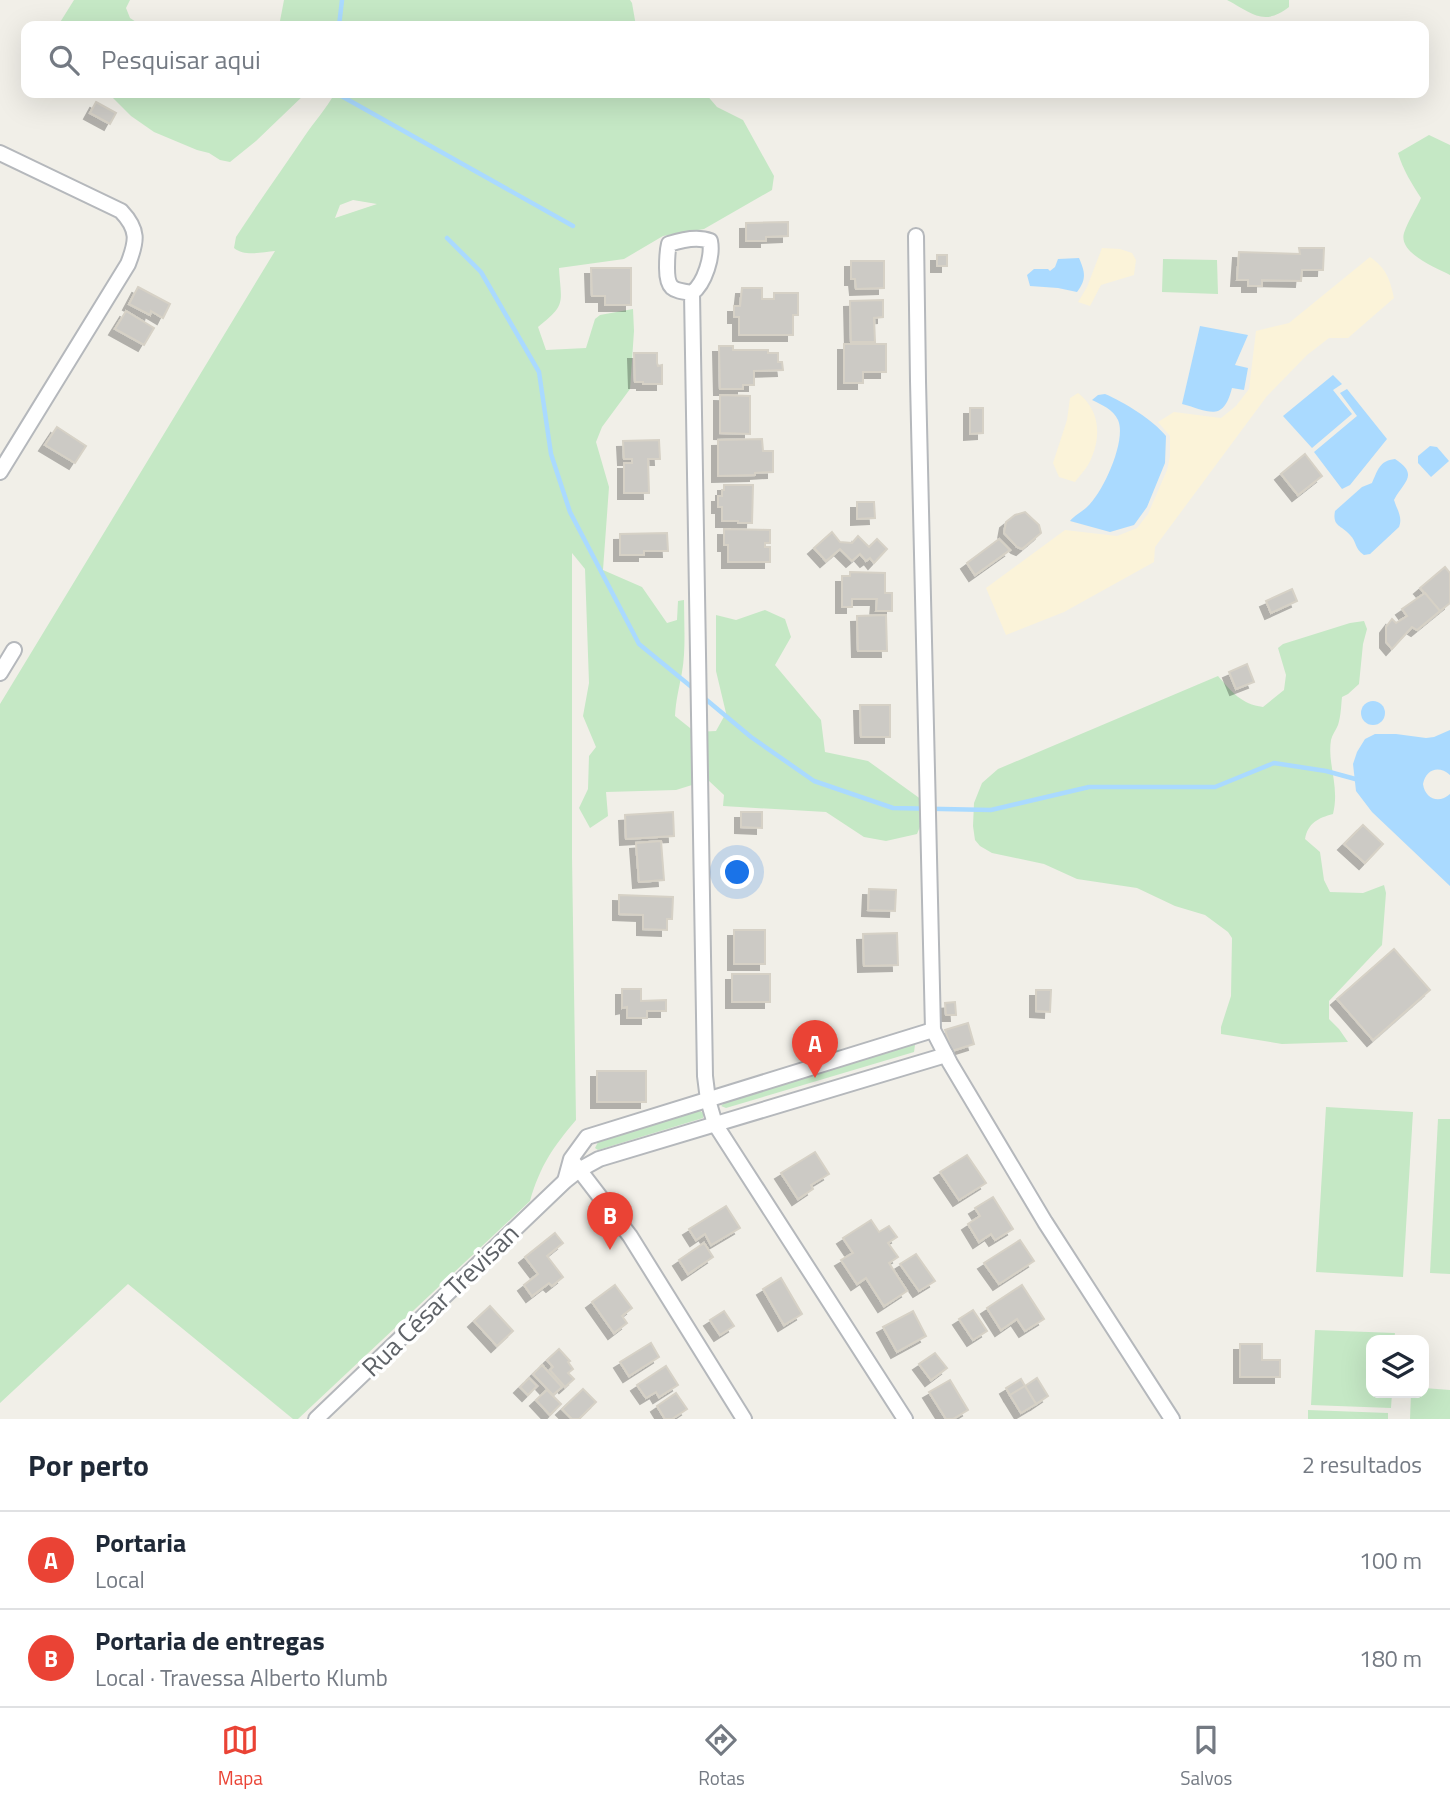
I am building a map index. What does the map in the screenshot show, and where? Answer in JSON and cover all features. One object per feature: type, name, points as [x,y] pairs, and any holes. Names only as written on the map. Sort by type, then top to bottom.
[{"type":"street","points":[[0,154],[121,211],[131,221],[136,235],[128,264],[5,452],[0,472]]},
{"type":"street","points":[[916,236],[933,1030],[1045,1222],[1172,1419]]},
{"type":"street","points":[[692,293],[705,1076],[708,1100],[715,1124],[905,1419]]},
{"type":"street","points":[[0,673],[14,650]]},
{"type":"street","points":[[575,1164],[587,1137],[933,1030]]},
{"type":"street","points":[[575,1164],[946,1055]]},
{"type":"street","points":[[575,1164],[630,1236],[744,1419]]},
{"type":"street","name":"Rua César Trevisan","points":[[316,1419],[565,1181],[575,1164]]},
{"type":"green space","points":[[74,0],[130,0],[126,8],[130,18],[134,21],[61,21]]},
{"type":"green space","points":[[284,0],[630,0],[635,21],[280,21]]},
{"type":"green space","points":[[1227,0],[1289,0],[1289,7],[1265,17]]},
{"type":"green space","points":[[113,98],[301,98],[230,162],[154,132],[131,116]]},
{"type":"green space","points":[[331,98],[709,98],[717,107],[743,120],[774,176],[772,190],[704,229],[663,236],[624,259],[559,268],[560,302],[554,313],[538,327],[546,350],[586,348],[595,319],[600,315],[633,309],[630,389],[602,427],[596,442],[609,487],[603,570],[642,587],[667,623],[677,620],[678,601],[684,600],[684,654],[675,716],[695,732],[716,731],[726,713],[716,671],[716,615],[736,620],[765,610],[785,619],[791,637],[775,665],[821,720],[825,752],[868,761],[929,805],[917,834],[886,841],[864,837],[826,812],[723,806],[724,795],[708,780],[676,790],[606,792],[608,816],[590,828],[579,808],[588,789],[589,756],[596,747],[583,716],[589,683],[585,569],[572,553],[572,857],[576,1120],[548,1158],[530,1201],[298,1419],[293,1419],[128,1284],[0,1403],[0,704],[275,251],[238,251],[234,248],[236,237]],"holes":[[[353,200],[377,204],[335,218],[340,205]]]},
{"type":"green space","points":[[1429,135],[1450,145],[1450,275],[1412,253],[1404,240],[1404,233],[1421,198],[1398,153]]},
{"type":"green space","points":[[1163,259],[1217,260],[1218,294],[1162,292]]},
{"type":"green space","points":[[1364,621],[1367,629],[1359,684],[1342,697],[1339,722],[1331,740],[1335,794],[1333,814],[1314,822],[1305,839],[1320,852],[1324,880],[1330,892],[1363,893],[1384,885],[1386,893],[1382,945],[1329,1001],[1329,1019],[1348,1042],[1282,1044],[1221,1034],[1231,996],[1232,938],[1228,932],[1205,915],[1175,906],[1137,888],[1077,879],[1044,864],[992,853],[975,840],[974,803],[982,783],[998,769],[1218,676],[1243,700],[1263,707],[1284,690],[1286,675],[1278,648],[1283,644]]},
{"type":"green space","points":[[909,1044],[915,1045],[914,1052],[726,1108],[721,1106],[727,1101]]},
{"type":"green space","points":[[1326,1107],[1413,1112],[1403,1277],[1316,1272]]},
{"type":"green space","points":[[698,1110],[704,1113],[703,1118],[598,1150],[595,1148],[598,1142]]},
{"type":"green space","points":[[1438,1119],[1450,1119],[1450,1274],[1430,1273]]},
{"type":"green space","points":[[1315,1330],[1395,1333],[1366,1335],[1366,1398],[1392,1398],[1391,1408],[1311,1405]]},
{"type":"green space","points":[[1429,1388],[1450,1390],[1450,1419],[1410,1419],[1411,1398],[1429,1398]]},
{"type":"green space","points":[[1308,1410],[1388,1413],[1388,1419],[1308,1419]]},
{"type":"sand","points":[[1102,248],[1132,253],[1136,260],[1134,275],[1101,285],[1090,306],[1078,302],[1087,287]]},
{"type":"sand","points":[[1370,257],[1386,274],[1394,298],[1348,338],[1329,338],[1307,355],[1267,396],[1155,547],[1154,562],[1064,612],[1006,635],[986,588],[1065,530],[1117,536],[1137,528],[1148,514],[1167,470],[1170,456],[1170,436],[1158,422],[1174,412],[1221,418],[1236,406],[1249,389],[1256,331],[1289,323]]},
{"type":"sand","points":[[1078,393],[1085,399],[1094,415],[1097,441],[1090,462],[1075,482],[1059,477],[1053,463],[1067,420],[1070,398]]},
{"type":"water","points":[[1079,258],[1084,275],[1077,292],[1030,286],[1027,275],[1034,269],[1050,271],[1058,259]]},
{"type":"water","points":[[1200,326],[1248,335],[1235,365],[1248,368],[1244,390],[1232,388],[1224,406],[1214,412],[1182,404]]},
{"type":"water","points":[[1333,375],[1342,384],[1333,390],[1352,414],[1312,448],[1283,416]]},
{"type":"water","points":[[1347,389],[1387,439],[1350,485],[1342,489],[1314,452],[1357,416],[1340,393]]},
{"type":"water","points":[[1105,394],[1138,412],[1166,436],[1165,463],[1147,507],[1134,525],[1110,532],[1070,521],[1085,509],[1100,490],[1116,453],[1120,429],[1118,420],[1110,410],[1092,400]]},
{"type":"water","points":[[1430,446],[1437,447],[1449,461],[1431,477],[1418,463],[1418,456]]},
{"type":"water","points":[[1395,459],[1403,465],[1408,474],[1394,500],[1400,517],[1399,527],[1370,554],[1364,555],[1350,535],[1336,523],[1335,511],[1362,487],[1372,483],[1382,464]]},
{"type":"water","points":[[1373,701],[1381,705],[1385,713],[1381,721],[1373,725],[1365,721],[1361,713],[1365,705]]},
{"type":"water","points":[[1450,730],[1450,775],[1442,770],[1434,770],[1427,775],[1423,784],[1433,798],[1441,799],[1450,794],[1450,886],[1372,812],[1356,791],[1353,764],[1365,739],[1375,734],[1426,738]]},
{"type":"building","points":[[96,102],[116,113],[110,124],[90,113]]},
{"type":"building","points":[[788,222],[788,236],[766,237],[766,241],[746,241],[746,223]]},
{"type":"building","points":[[1299,248],[1324,248],[1323,270],[1302,270],[1301,281],[1262,280],[1262,286],[1248,286],[1248,280],[1237,280],[1239,252],[1300,254]]},
{"type":"building","points":[[937,255],[947,255],[947,266],[937,266]]},
{"type":"building","points":[[851,261],[884,261],[884,288],[856,289],[855,279],[851,279]]},
{"type":"building","points":[[591,268],[631,268],[631,305],[605,305],[605,296],[592,296]]},
{"type":"building","points":[[138,287],[170,304],[163,318],[151,311],[150,315],[129,304]]},
{"type":"building","points":[[742,288],[762,288],[762,299],[774,299],[774,293],[798,293],[798,315],[793,315],[793,335],[739,335],[739,317],[734,317],[734,306],[740,306]]},
{"type":"building","points":[[883,300],[883,317],[874,318],[875,342],[851,342],[850,301]]},
{"type":"building","points":[[126,311],[154,328],[144,345],[115,329]]},
{"type":"building","points":[[844,344],[886,344],[886,372],[863,372],[863,383],[844,383]]},
{"type":"building","points":[[719,346],[733,346],[733,350],[768,350],[768,353],[778,353],[778,362],[782,362],[783,370],[754,371],[754,385],[743,385],[743,389],[720,389]]},
{"type":"building","points":[[634,353],[657,353],[658,366],[662,365],[662,384],[635,382]]},
{"type":"building","points":[[720,395],[750,396],[750,434],[720,433]]},
{"type":"building","points":[[970,408],[983,408],[983,433],[970,434]]},
{"type":"building","points":[[57,427],[86,446],[75,463],[45,445]]},
{"type":"building","points":[[762,439],[763,451],[773,451],[773,472],[718,476],[718,440]]},
{"type":"building","points":[[659,440],[660,459],[648,459],[649,493],[624,493],[624,463],[632,463],[632,459],[624,459],[623,441]]},
{"type":"building","points":[[1305,454],[1322,476],[1298,495],[1281,474]]},
{"type":"building","points":[[724,485],[753,485],[752,523],[722,521],[722,507],[718,507],[718,496],[722,496]]},
{"type":"building","points":[[857,502],[874,502],[875,518],[857,519]]},
{"type":"building","points":[[1025,512],[1039,525],[1041,533],[1022,549],[1004,533],[1006,522]]},
{"type":"building","points":[[724,529],[770,530],[770,543],[765,543],[765,547],[770,547],[770,562],[728,562]]},
{"type":"building","points":[[832,532],[840,542],[852,543],[858,536],[869,547],[877,539],[887,549],[874,563],[870,558],[866,561],[860,554],[852,561],[840,549],[826,561],[814,548]]},
{"type":"building","points":[[667,533],[668,551],[620,555],[620,534]]},
{"type":"building","points":[[999,539],[1010,550],[975,575],[967,563]]},
{"type":"building","points":[[1445,567],[1450,573],[1450,603],[1440,611],[1420,588]]},
{"type":"building","points":[[850,572],[885,573],[885,593],[892,593],[892,611],[876,611],[877,599],[852,599],[852,607],[842,607],[842,576],[850,576]]},
{"type":"building","points":[[1292,589],[1297,601],[1271,613],[1266,601]]},
{"type":"building","points":[[1425,593],[1440,611],[1417,630],[1412,627],[1392,649],[1386,642],[1386,627],[1392,619],[1396,623],[1407,616],[1402,609]]},
{"type":"building","points":[[886,615],[887,651],[858,651],[857,616]]},
{"type":"building","points":[[1247,664],[1254,682],[1236,689],[1229,672]]},
{"type":"building","points":[[860,705],[890,705],[890,737],[861,737]]},
{"type":"building","points":[[673,812],[674,836],[626,839],[625,815]]},
{"type":"building","points":[[741,812],[762,812],[762,828],[741,827]]},
{"type":"building","points":[[1363,825],[1383,844],[1365,863],[1344,844]]},
{"type":"building","points":[[661,841],[664,880],[639,882],[636,843]]},
{"type":"building","points":[[869,889],[896,890],[895,911],[868,910]]},
{"type":"building","points":[[619,895],[673,897],[672,919],[667,919],[667,930],[643,929],[643,915],[619,914]]},
{"type":"building","points":[[734,930],[765,930],[765,964],[734,964]]},
{"type":"building","points":[[897,933],[898,965],[864,966],[863,934]]},
{"type":"building","points":[[1394,949],[1430,990],[1373,1040],[1337,999]]},
{"type":"building","points":[[732,974],[770,974],[770,1002],[732,1002]]},
{"type":"building","points":[[622,989],[641,989],[641,1001],[666,1000],[666,1011],[647,1011],[647,1018],[627,1018],[627,1007],[622,1008]]},
{"type":"building","points":[[1036,990],[1051,990],[1050,1012],[1036,1011]]},
{"type":"building","points":[[955,1002],[956,1015],[946,1015],[945,1003]]},
{"type":"building","points":[[968,1023],[974,1044],[952,1051],[945,1030]]},
{"type":"building","points":[[597,1071],[646,1071],[646,1102],[597,1102]]},
{"type":"building","points":[[815,1152],[829,1174],[811,1185],[813,1189],[798,1199],[781,1173]]},
{"type":"building","points":[[967,1155],[986,1183],[959,1200],[940,1172]]},
{"type":"building","points":[[993,1197],[1013,1229],[995,1240],[991,1234],[979,1242],[968,1224],[980,1216],[975,1208]]},
{"type":"building","points":[[726,1206],[740,1228],[711,1245],[705,1234],[696,1240],[689,1229]]},
{"type":"building","points":[[871,1220],[879,1232],[889,1226],[897,1237],[888,1243],[898,1257],[889,1263],[907,1291],[884,1306],[866,1278],[857,1284],[841,1260],[853,1253],[843,1238]]},
{"type":"building","points":[[555,1233],[563,1243],[547,1256],[563,1277],[552,1286],[549,1283],[532,1296],[524,1285],[538,1274],[525,1257]]},
{"type":"building","points":[[1020,1240],[1034,1261],[999,1284],[984,1263]]},
{"type":"building","points":[[704,1243],[713,1257],[688,1274],[679,1260]]},
{"type":"building","points":[[916,1254],[935,1281],[919,1291],[900,1264]]},
{"type":"building","points":[[781,1278],[802,1314],[784,1325],[763,1289]]},
{"type":"building","points":[[615,1285],[632,1308],[622,1316],[627,1323],[614,1333],[592,1302]]},
{"type":"building","points":[[1022,1285],[1044,1319],[1025,1331],[1017,1319],[1001,1330],[987,1308]]},
{"type":"building","points":[[490,1306],[513,1331],[497,1346],[474,1321]]},
{"type":"building","points":[[973,1310],[987,1331],[973,1340],[959,1319]]},
{"type":"building","points":[[724,1311],[734,1326],[720,1335],[710,1320]]},
{"type":"building","points":[[913,1311],[926,1336],[897,1352],[883,1327]]},
{"type":"building","points":[[651,1343],[659,1357],[629,1376],[620,1362]]},
{"type":"building","points":[[1240,1344],[1262,1344],[1262,1360],[1280,1360],[1280,1377],[1240,1377]]},
{"type":"building","points":[[559,1349],[570,1361],[568,1362],[573,1369],[568,1373],[574,1379],[565,1387],[550,1370],[553,1367],[547,1360]]},
{"type":"building","points":[[935,1353],[947,1368],[931,1380],[919,1364]]},
{"type":"building","points":[[542,1365],[562,1387],[553,1395],[533,1374]]},
{"type":"building","points":[[666,1366],[678,1385],[659,1397],[656,1392],[646,1398],[637,1385]]},
{"type":"building","points":[[529,1378],[537,1386],[528,1395],[520,1387]]},
{"type":"building","points":[[1037,1378],[1048,1396],[1036,1404],[1025,1386]]},
{"type":"building","points":[[1021,1379],[1025,1386],[1010,1395],[1006,1388]]},
{"type":"building","points":[[950,1380],[968,1410],[953,1419],[946,1419],[929,1392]]},
{"type":"building","points":[[1025,1386],[1036,1404],[1021,1413],[1010,1395]]},
{"type":"building","points":[[583,1389],[596,1402],[579,1419],[572,1419],[562,1409]]},
{"type":"building","points":[[547,1390],[561,1404],[550,1415],[536,1400]]},
{"type":"building","points":[[676,1393],[687,1409],[672,1419],[665,1419],[657,1406]]},
{"type":"waterway","points":[[340,21],[342,0]]},
{"type":"waterway","points":[[345,98],[573,226]]},
{"type":"waterway","points":[[447,238],[481,272],[539,372],[551,454],[570,512],[639,644],[694,689]]},
{"type":"waterway","points":[[703,697],[751,737],[814,781],[893,808],[991,810],[1089,787],[1215,787],[1274,763],[1326,771],[1359,780]]},
{"type":"place","name":"Portaria","points":[[815,1078]]},
{"type":"place","name":"Portaria de entregas","points":[[610,1250]]}]
